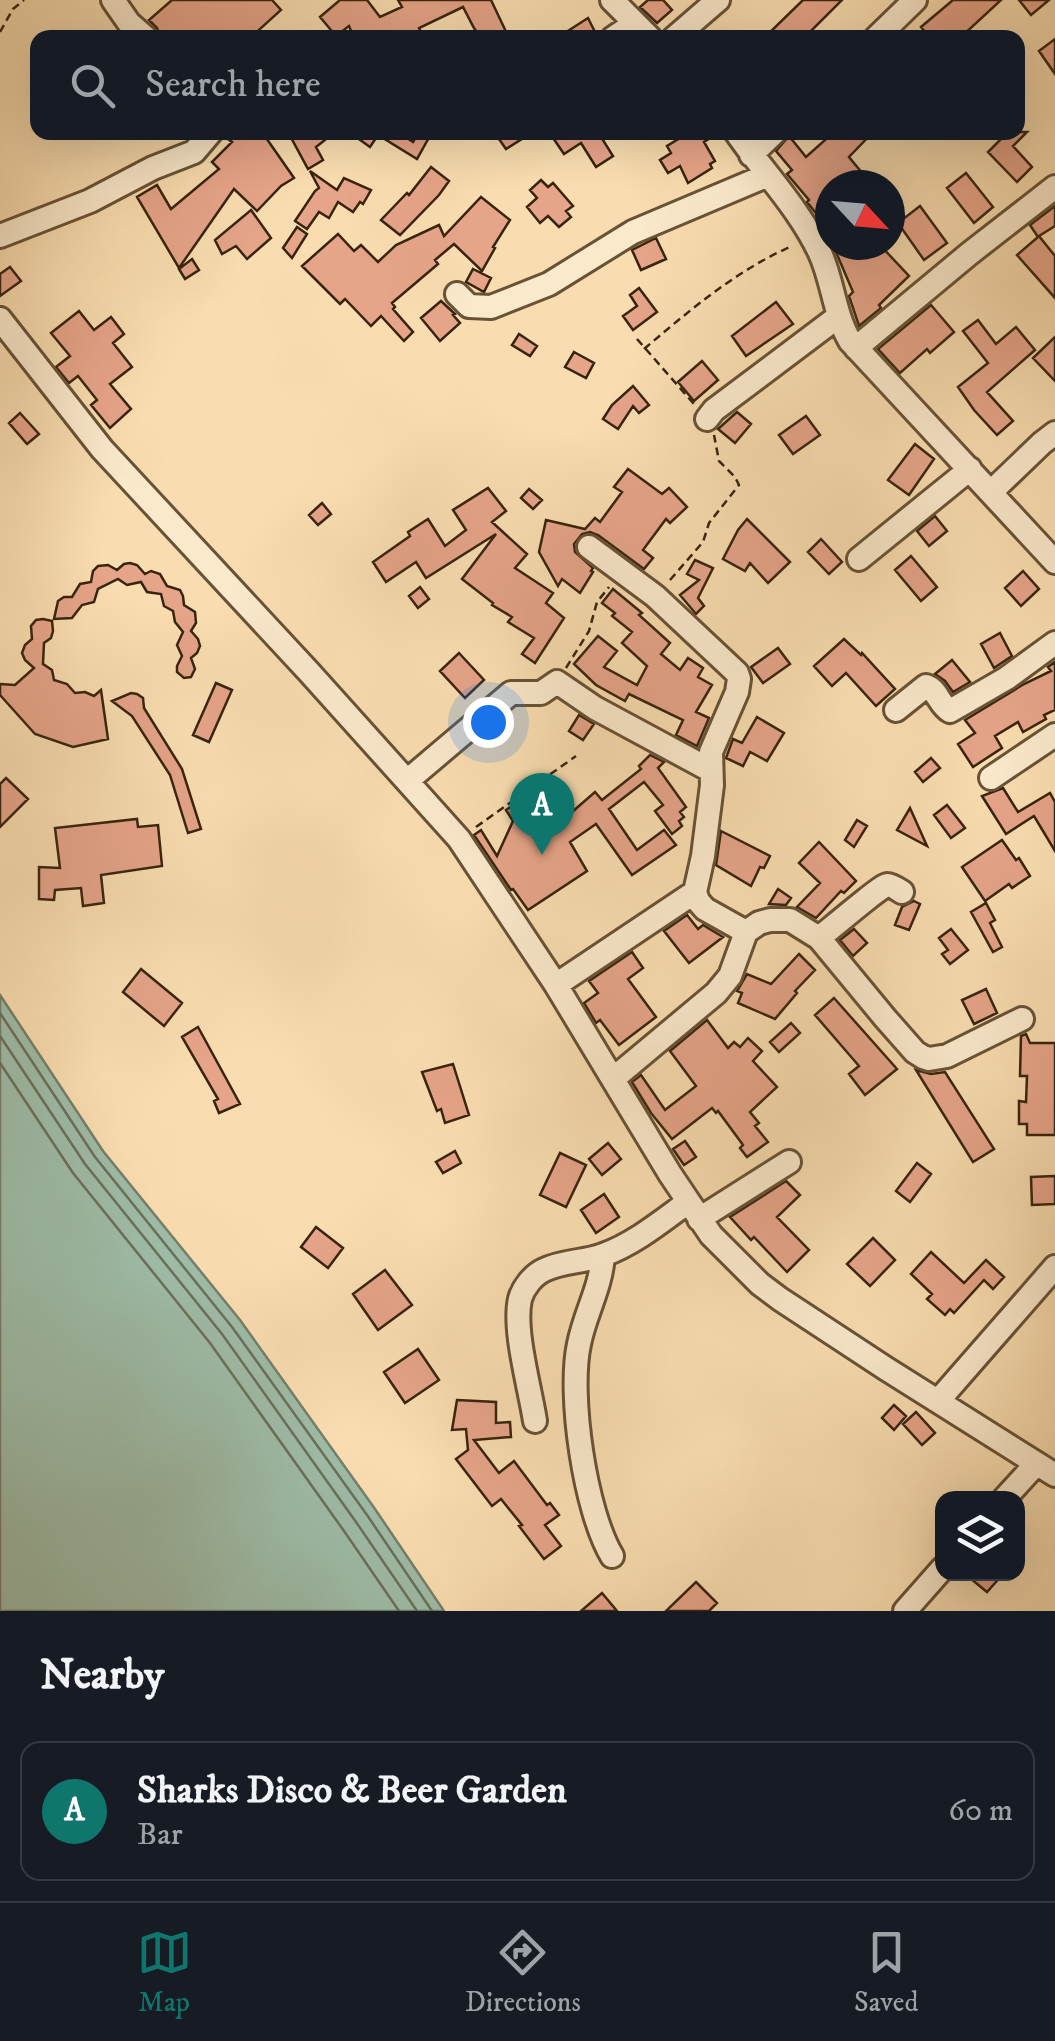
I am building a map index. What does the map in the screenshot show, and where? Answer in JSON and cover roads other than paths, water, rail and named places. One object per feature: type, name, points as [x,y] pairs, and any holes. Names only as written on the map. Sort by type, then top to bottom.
[{"type":"street","points":[[113,0],[137,30]]},
{"type":"street","points":[[612,0],[642,30]]},
{"type":"street","points":[[683,30],[718,0]]},
{"type":"street","points":[[884,30],[915,0]]},
{"type":"street","points":[[0,236],[194,152],[204,140]]},
{"type":"street","points":[[742,140],[794,207],[812,238],[830,277],[839,316],[856,348],[1055,562]]},
{"type":"street","points":[[752,155],[767,140]]},
{"type":"street","points":[[457,294],[469,306],[490,308],[504,304],[550,284],[633,232],[768,175]]},
{"type":"street","points":[[856,348],[1055,187]]},
{"type":"street","points":[[707,419],[839,316]]},
{"type":"street","points":[[0,319],[8,346],[459,839],[556,985],[694,1211],[726,1250],[770,1291],[1046,1469],[1015,1491]]},
{"type":"street","points":[[991,492],[1055,433]]},
{"type":"street","points":[[859,559],[970,469]]},
{"type":"street","points":[[589,546],[655,596],[737,673],[736,692],[712,752],[712,784],[695,892],[705,909],[746,932]]},
{"type":"street","points":[[896,710],[926,686],[950,710],[1007,678],[1055,643]]},
{"type":"street","points":[[407,781],[512,693],[541,693],[556,682],[595,708],[710,770]]},
{"type":"street","points":[[991,778],[1055,735]]},
{"type":"street","points":[[819,938],[881,887],[890,886],[902,892]]},
{"type":"street","points":[[556,985],[695,892]]},
{"type":"street","points":[[613,1079],[716,994],[730,976],[746,932],[770,920],[790,920],[819,938],[915,1052],[929,1059],[947,1056],[1022,1019]]},
{"type":"street","points":[[536,1420],[519,1311],[520,1298],[532,1278],[545,1270],[603,1256],[788,1162]]},
{"type":"street","points":[[603,1256],[600,1282],[579,1344],[576,1395],[591,1499],[600,1533],[612,1556]]},
{"type":"street","points":[[938,1401],[1055,1267]]},
{"type":"street","points":[[905,1611],[935,1577]]},
{"type":"water","points":[[0,995],[103,1151],[240,1320],[444,1611],[0,1611]]},
{"type":"place","name":"Sharks Disco & Beer Garden","points":[[542,855]]}]
